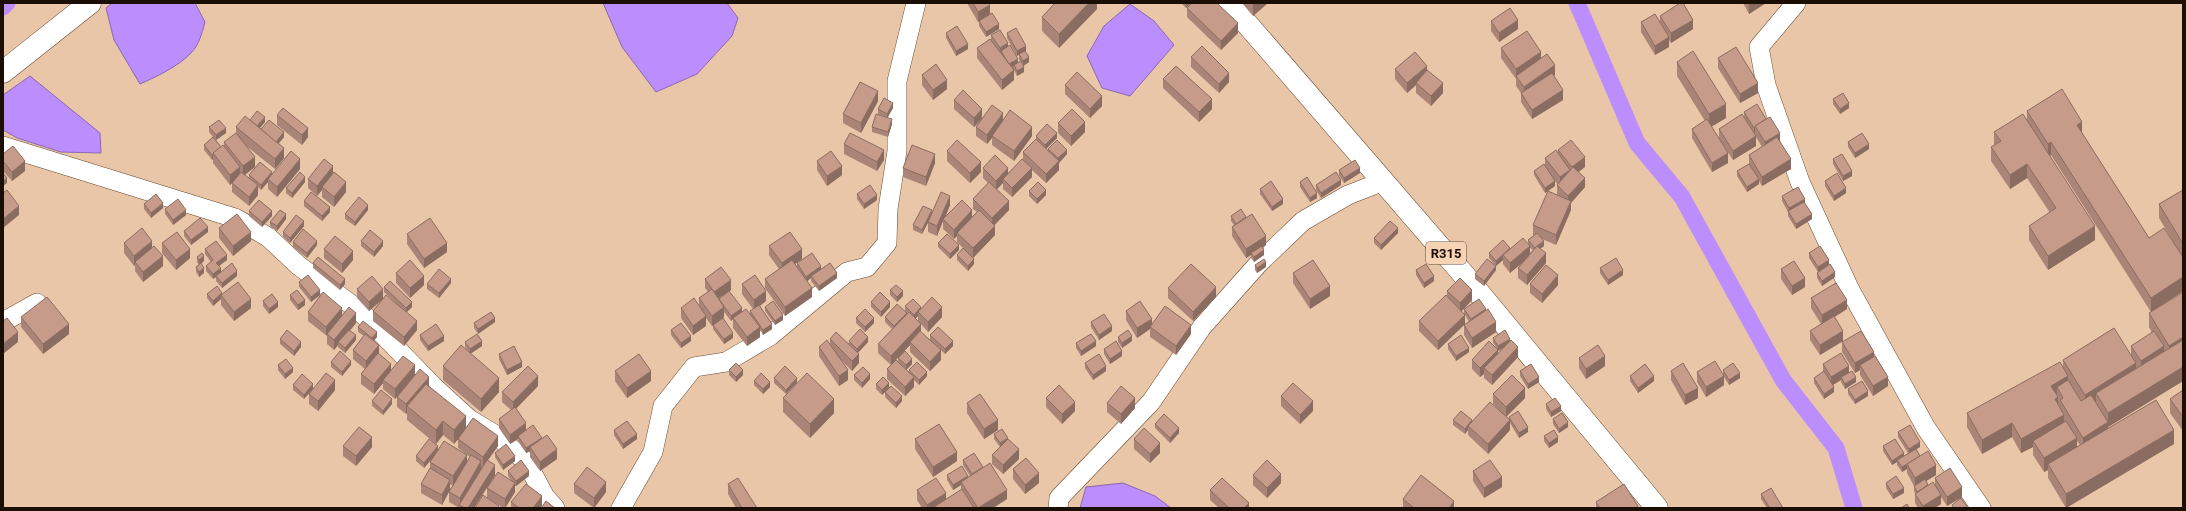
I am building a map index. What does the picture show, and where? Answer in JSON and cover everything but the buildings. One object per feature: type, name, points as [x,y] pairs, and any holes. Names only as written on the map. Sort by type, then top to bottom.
[{"type":"main road","points":[[3,72],[90,3]]},
{"type":"main road","name":"R315","points":[[1229,3],[1464,274],[1657,508]]},
{"type":"street","points":[[621,508],[653,452],[663,406],[694,367],[726,362],[770,336],[848,272],[867,267],[887,243],[888,208],[897,151],[897,81],[916,3]]},
{"type":"street","points":[[1796,3],[1759,47],[1766,85],[1800,182],[1849,288],[1926,428],[1981,508]]},
{"type":"street","points":[[3,146],[235,218],[268,237],[299,266],[360,311],[424,377],[470,419],[499,437],[527,463],[545,497],[555,508]]},
{"type":"street","points":[[1058,508],[1059,498],[1151,402],[1202,328],[1259,263],[1303,221],[1348,195],[1384,181]]},
{"type":"street","points":[[3,322],[37,303]]},
{"type":"shaded area","points":[[112,3],[195,3],[205,22],[198,43],[194,50],[186,58],[167,71],[140,84],[114,40],[106,8]]},
{"type":"shaded area","points":[[603,3],[727,3],[738,18],[732,36],[697,74],[656,92],[622,47]]},
{"type":"shaded area","points":[[1130,4],[1154,21],[1174,45],[1130,96],[1102,88],[1087,56],[1104,26]]},
{"type":"shaded area","points":[[30,76],[100,133],[101,153],[61,152],[17,138],[3,130],[3,95]]},
{"type":"shaded area","points":[[1123,483],[1155,496],[1171,508],[1080,508],[1086,487]]},
{"type":"waterway","points":[[3,7],[7,3]]},
{"type":"waterway","points":[[1577,3],[1637,143],[1682,197],[1783,380],[1836,448],[1854,508]]}]
